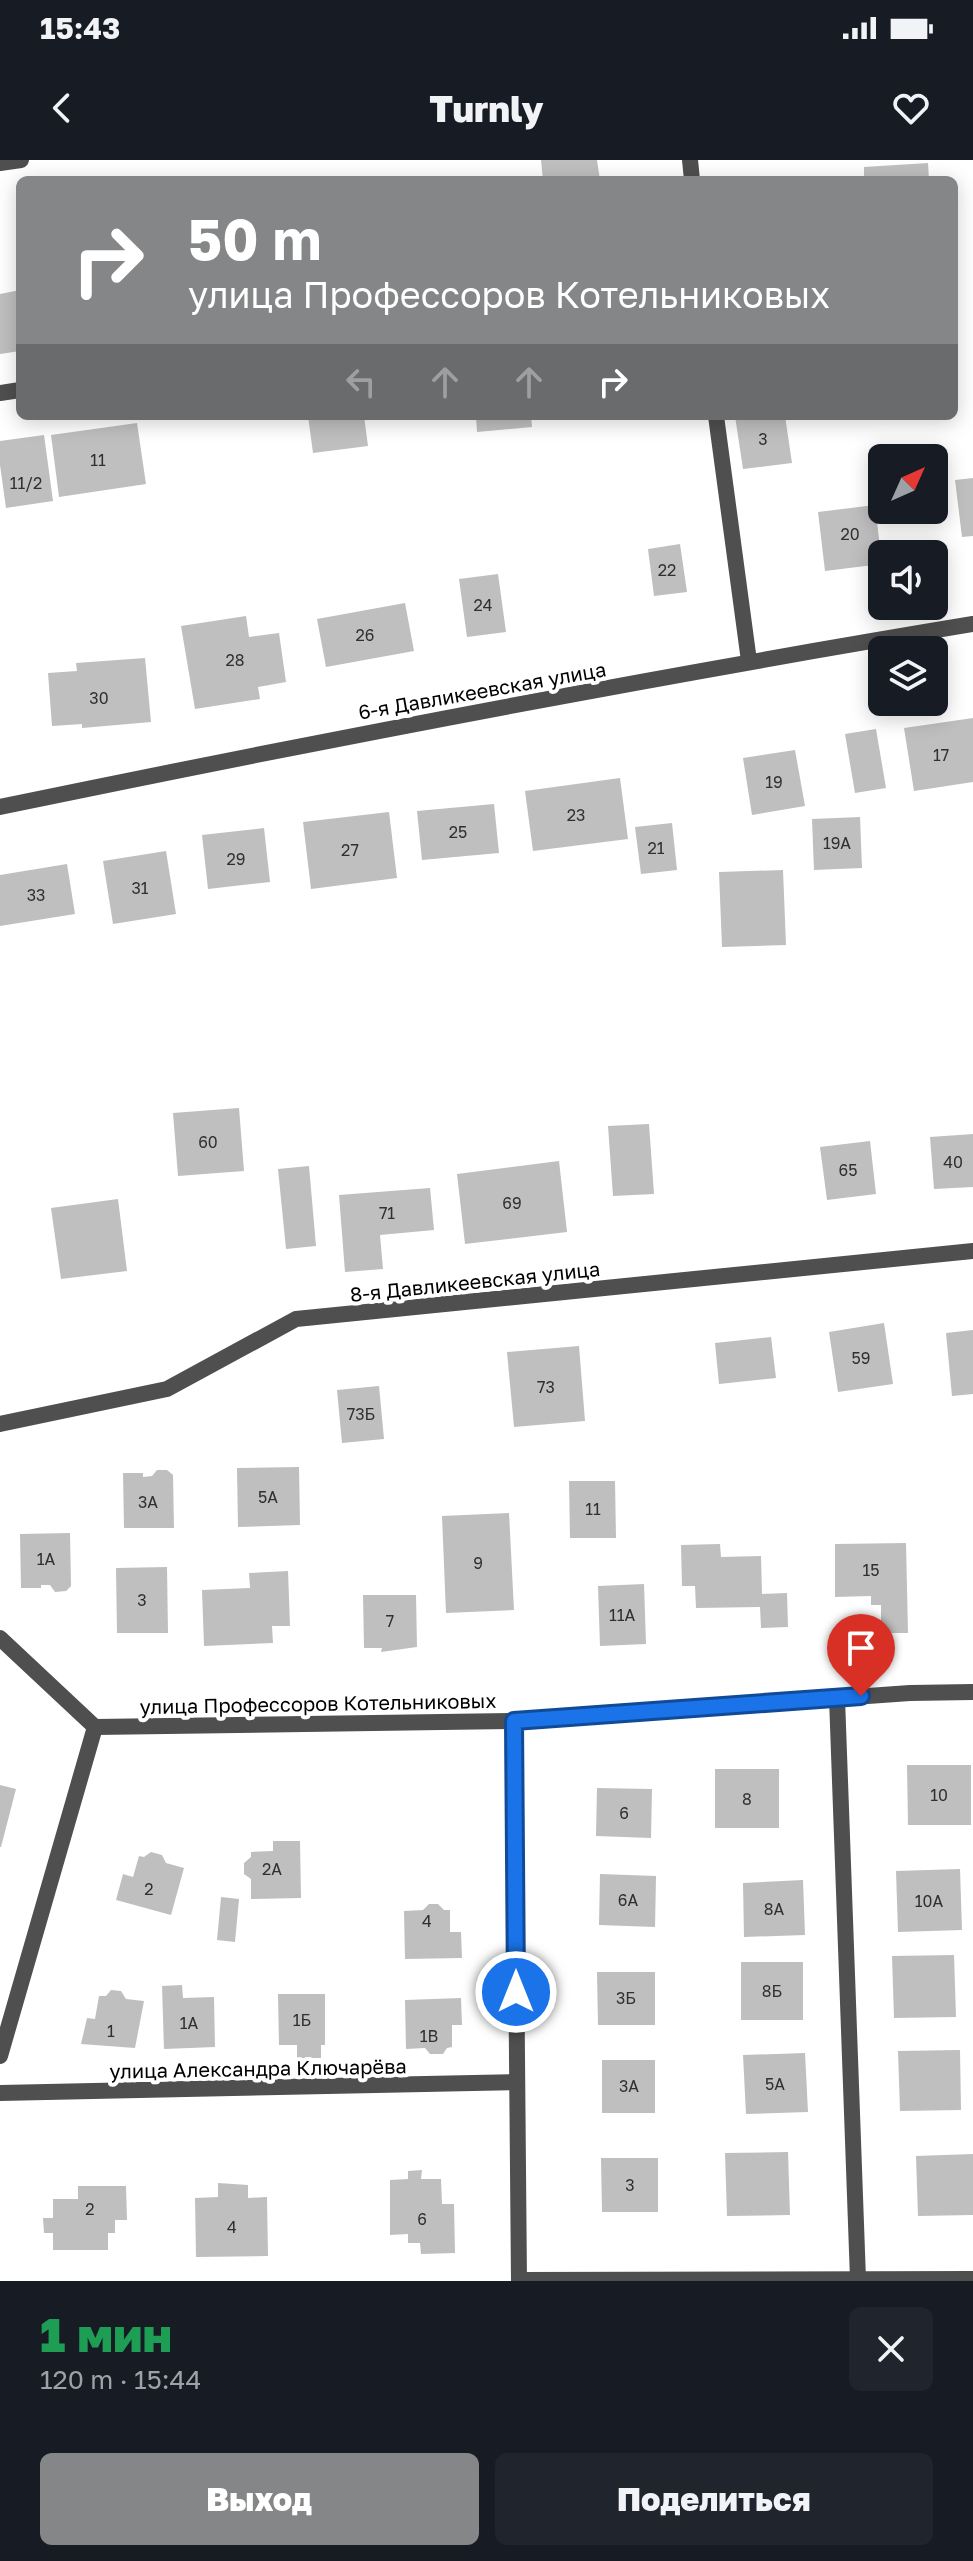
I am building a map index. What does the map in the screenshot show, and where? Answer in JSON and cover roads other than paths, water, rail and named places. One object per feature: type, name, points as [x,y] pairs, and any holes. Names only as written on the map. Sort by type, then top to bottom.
[{"type":"street","points":[[0,163],[21,160]]},
{"type":"street","points":[[717,420],[749,661]]},
{"type":"street","name":"6-я Давликеевская улица","points":[[0,807],[336,738],[749,661],[973,624]]},
{"type":"street","name":"8-я Давликеевская улица","points":[[0,1424],[167,1389],[296,1319],[973,1251]]},
{"type":"street","points":[[0,1638],[95,1727],[0,2056]]},
{"type":"street","name":"улица Профессоров Котельниковых","points":[[95,1727],[514,1721],[910,1693],[973,1692]]},
{"type":"street","points":[[837,1698],[858,2279]]},
{"type":"street","points":[[514,1721],[519,2280],[973,2279]]},
{"type":"street","name":"улица Александра Ключарёва","points":[[0,2093],[516,2082]]}]
